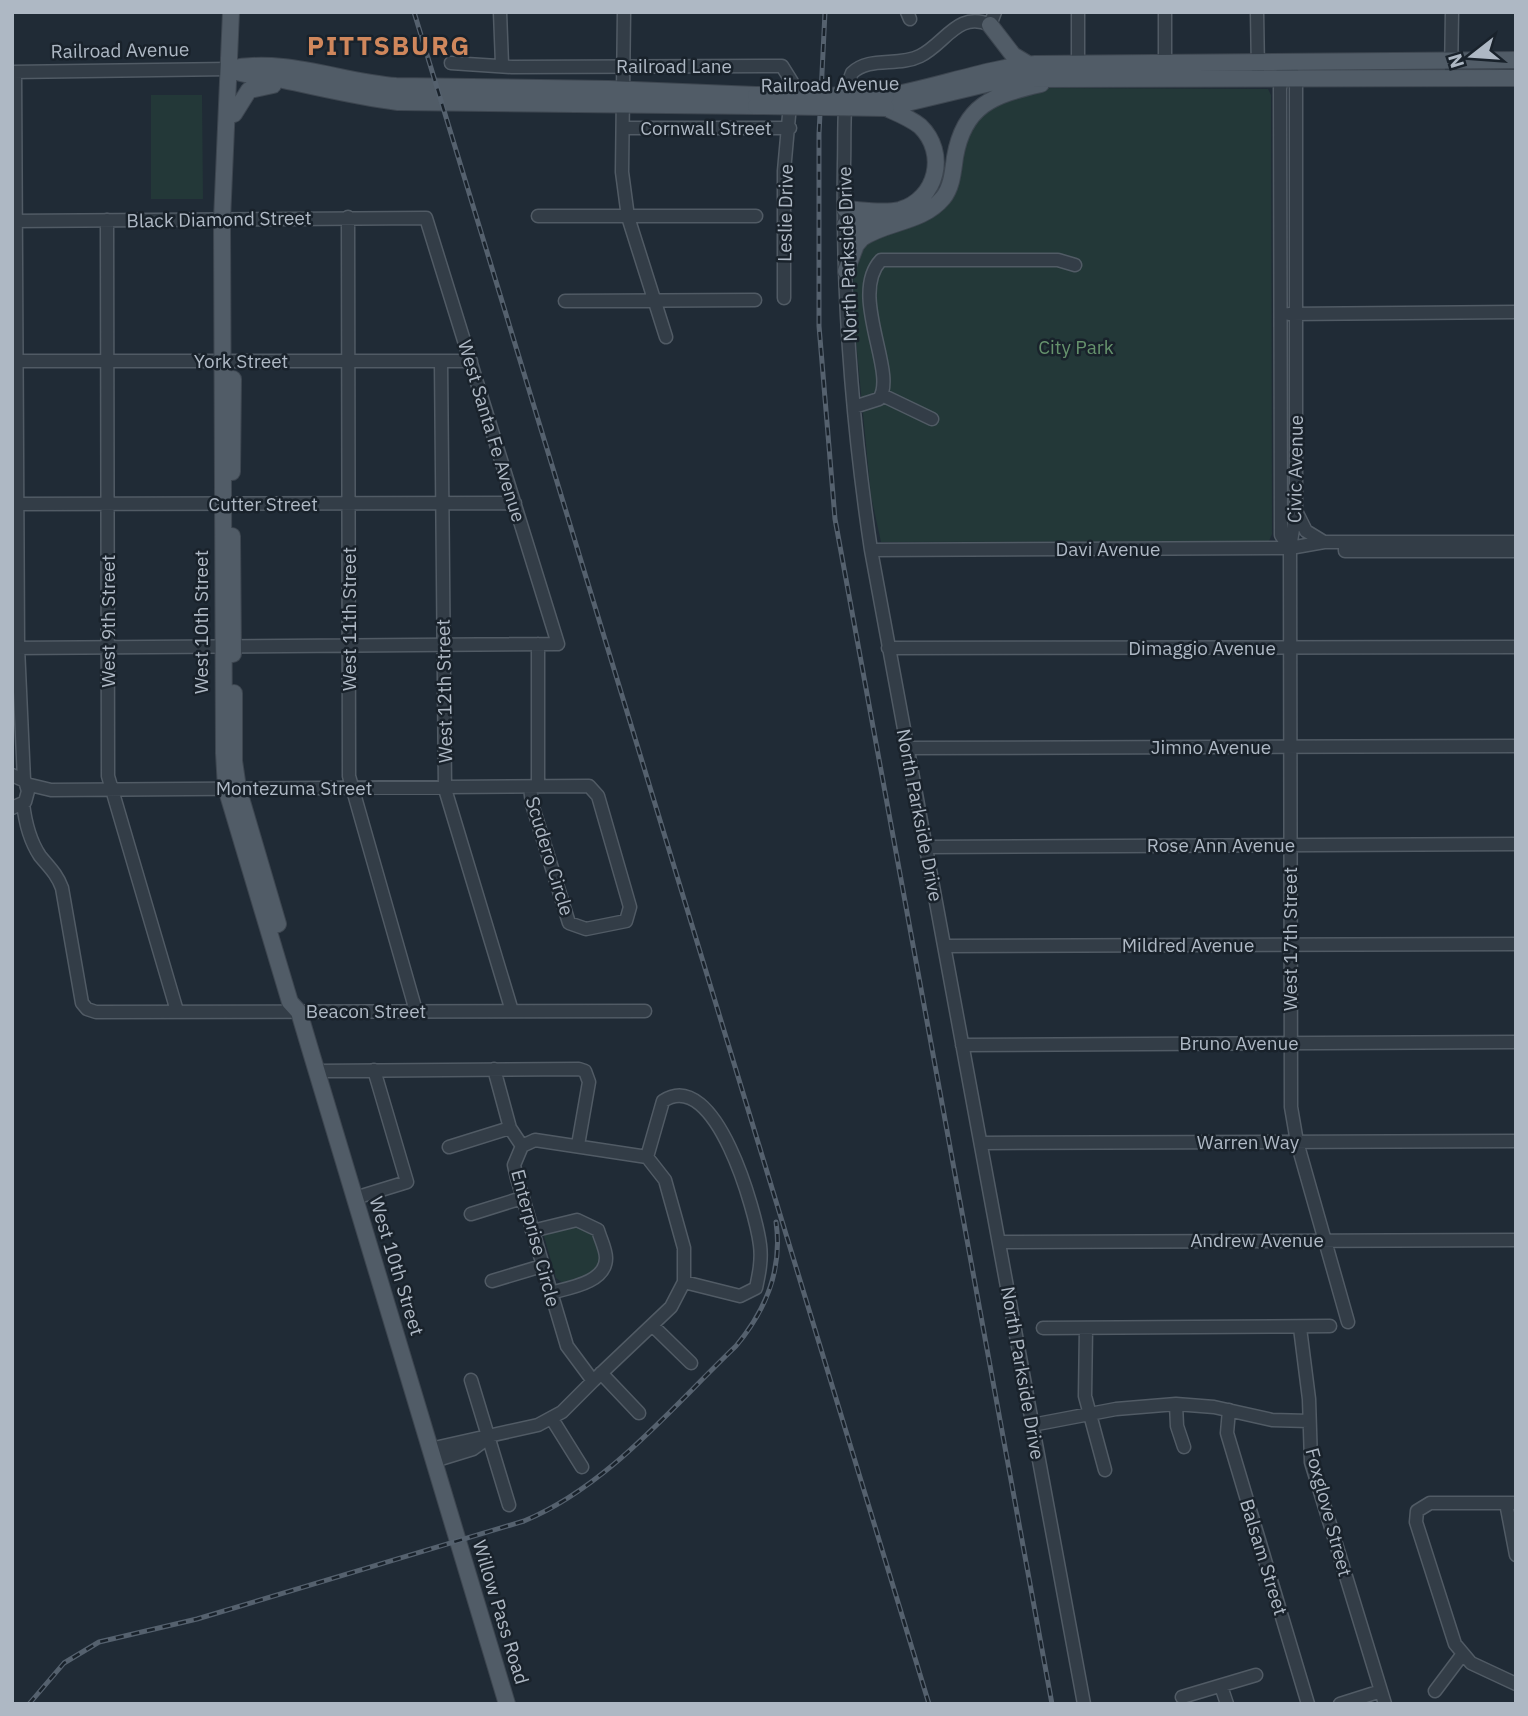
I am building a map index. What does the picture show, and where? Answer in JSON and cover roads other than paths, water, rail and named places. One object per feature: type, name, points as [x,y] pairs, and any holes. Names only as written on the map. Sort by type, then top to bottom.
[{"type":"main road","points":[[227,220],[225,96],[231,12]]},
{"type":"main road","points":[[992,19],[1013,55],[1028,64]]},
{"type":"main road","points":[[987,72],[997,50],[992,19]]},
{"type":"main road","name":"Railroad Avenue","points":[[886,102],[987,72],[1028,64],[1078,62],[1257,78],[1288,78],[1451,69],[1516,60]]},
{"type":"main road","name":"Railroad Avenue","points":[[229,69],[274,66],[363,84],[396,86],[624,90],[756,100],[886,102],[929,100],[1007,79],[1071,78],[1258,62],[1451,69],[1516,78]]},
{"type":"main road","points":[[227,220],[234,114],[229,69]]},
{"type":"main road","name":"Railroad Avenue","points":[[229,69],[246,76],[398,102],[624,107],[756,100]]},
{"type":"main road","points":[[846,271],[856,245],[862,238],[921,216],[944,197],[950,186],[961,130],[976,111],[1021,89],[1071,78]]},
{"type":"main road","points":[[234,114],[248,90],[271,85],[302,86]]},
{"type":"main road","points":[[845,217],[901,209],[923,197],[933,183],[935,153],[928,136],[913,121],[886,102]]},
{"type":"main road","points":[[845,217],[898,223]]},
{"type":"main road","name":"West 10th Street","points":[[227,220],[228,647],[232,788],[301,1003],[299,1012],[455,1532]]},
{"type":"main road","name":"Willow Pass Road","points":[[455,1532],[507,1704]]},
{"type":"street","points":[[500,12],[502,64]]},
{"type":"street","points":[[624,12],[622,172],[628,217],[666,337]]},
{"type":"street","points":[[1078,12],[1078,62]]},
{"type":"street","points":[[1165,12],[1165,70]]},
{"type":"street","points":[[1257,12],[1257,78]]},
{"type":"street","points":[[1451,69],[1452,12]]},
{"type":"street","name":"North Parkside Drive","points":[[992,19],[969,20],[959,24],[922,55],[898,62],[867,64],[852,73],[845,126],[846,271],[855,407],[871,550],[1084,1704]]},
{"type":"street","name":"Civic Avenue","points":[[1287,62],[1296,314],[1296,510],[1290,548]]},
{"type":"street","name":"Railroad Lane","points":[[451,63],[502,64],[512,67],[782,66],[792,82],[790,128]]},
{"type":"street","name":"Railroad Avenue","points":[[14,72],[229,69]]},
{"type":"street","points":[[14,72],[15,648],[21,779],[18,805]]},
{"type":"street","name":"Civic Avenue","points":[[1288,78],[1282,314],[1281,535],[1290,548]]},
{"type":"street","name":"Cornwall Street","points":[[622,128],[790,128]]},
{"type":"street","name":"Leslie Drive","points":[[784,298],[783,195],[790,128]]},
{"type":"street","points":[[538,216],[756,216]]},
{"type":"street","name":"West 11th Street","points":[[348,217],[350,789],[416,1011]]},
{"type":"street","name":"Black Diamond Street","points":[[14,221],[426,218]]},
{"type":"street","name":"West Santa Fe Avenue","points":[[426,218],[558,644],[538,644]]},
{"type":"street","name":"West 9th Street","points":[[107,220],[109,789],[177,1012]]},
{"type":"street","points":[[882,396],[885,382],[873,338],[871,302],[871,278],[874,267],[881,260],[1058,260],[1075,265]]},
{"type":"street","points":[[565,301],[755,300]]},
{"type":"street","points":[[1282,314],[1516,312]]},
{"type":"street","name":"York Street","points":[[14,361],[471,361]]},
{"type":"street","name":"West 12th Street","points":[[442,362],[445,789],[512,1011]]},
{"type":"street","points":[[855,407],[882,396],[932,419]]},
{"type":"street","name":"Cutter Street","points":[[15,504],[514,503]]},
{"type":"street","points":[[1296,510],[1306,531],[1324,542]]},
{"type":"street","name":"Davi Avenue","points":[[871,550],[1290,548],[1324,542],[1516,542]]},
{"type":"street","name":"Davi Avenue","points":[[1345,542],[1345,551],[1516,551]]},
{"type":"street","name":"West 17th Street","points":[[1290,548],[1289,1043],[1292,1107],[1297,1142],[1327,1240],[1348,1322]]},
{"type":"street","points":[[15,648],[538,644],[534,787]]},
{"type":"street","name":"Dimaggio Avenue","points":[[888,648],[1516,647]]},
{"type":"street","name":"Jimno Avenue","points":[[907,748],[1516,746]]},
{"type":"street","name":"Montezuma Street","points":[[21,779],[51,790],[534,787]]},
{"type":"street","name":"Scudero Circle","points":[[583,785],[594,790],[630,907],[626,921],[586,929],[569,923],[532,804],[534,787],[583,785]]},
{"type":"street","name":"Montezuma Street","points":[[18,805],[51,790]]},
{"type":"street","name":"Beacon Street","points":[[18,805],[37,850],[58,876],[82,1003],[86,1009],[177,1012],[645,1011]]},
{"type":"street","name":"Rose Ann Avenue","points":[[926,847],[1516,844]]},
{"type":"street","name":"Mildred Avenue","points":[[944,946],[1516,944]]},
{"type":"street","name":"Bruno Avenue","points":[[962,1045],[1516,1042]]},
{"type":"street","points":[[494,1069],[510,1128],[522,1146]]},
{"type":"street","points":[[355,1198],[407,1182],[374,1070]]},
{"type":"street","points":[[317,1071],[585,1071],[589,1082],[578,1145]]},
{"type":"street","points":[[432,1455],[473,1448],[489,1438],[552,1419],[671,1307],[684,1282],[684,1248],[664,1180],[647,1157],[663,1101],[674,1096],[682,1096],[696,1104],[714,1119],[727,1138],[757,1232],[761,1262],[756,1288],[740,1297],[684,1282]]},
{"type":"street","points":[[449,1147],[510,1128]]},
{"type":"street","name":"Enterprise Circle","points":[[639,1413],[597,1377],[567,1346],[514,1165],[522,1146],[544,1140],[647,1157]]},
{"type":"street","name":"Warren Way","points":[[981,1143],[1516,1141]]},
{"type":"street","points":[[471,1214],[522,1198]]},
{"type":"street","points":[[532,1231],[577,1220],[598,1230],[606,1259],[602,1269],[584,1283],[550,1293]]},
{"type":"street","name":"Andrew Avenue","points":[[999,1242],[1516,1240]]},
{"type":"street","points":[[492,1281],[542,1266]]},
{"type":"street","points":[[652,1325],[691,1363]]},
{"type":"street","points":[[1044,1328],[1330,1326]]},
{"type":"street","points":[[1086,1328],[1088,1416],[1105,1470]]},
{"type":"street","name":"Foxglove Street","points":[[1300,1328],[1311,1462],[1383,1698]]},
{"type":"street","points":[[471,1381],[509,1505]]},
{"type":"street","points":[[1032,1425],[1142,1406],[1176,1404],[1228,1410],[1272,1420],[1309,1421]]},
{"type":"street","points":[[1176,1404],[1177,1426],[1184,1447]]},
{"type":"street","name":"Balsam Street","points":[[1228,1410],[1227,1433],[1308,1704]]},
{"type":"street","points":[[552,1419],[582,1467]]},
{"type":"street","points":[[1516,1555],[1511,1503],[1430,1503],[1418,1511],[1416,1522],[1449,1632],[1462,1655],[1516,1684]]},
{"type":"street","points":[[1435,1690],[1462,1655]]},
{"type":"street","points":[[1182,1697],[1256,1675]]},
{"type":"street","points":[[1221,1686],[1227,1704]]},
{"type":"street","points":[[1340,1704],[1383,1698]]},
{"type":"railway","points":[[414,12],[929,1704]]},
{"type":"railway","points":[[825,12],[819,134],[819,326],[835,519],[1052,1704]]},
{"type":"railway","points":[[29,1704],[64,1663],[99,1642],[197,1619],[524,1521],[583,1488],[637,1444],[747,1332],[764,1304],[774,1273],[778,1240],[776,1222]]},
{"type":"district","name":"PITTSBURG","points":[[389,46]]},
{"type":"park label","name":"City Park","points":[[1076,347]]}]
